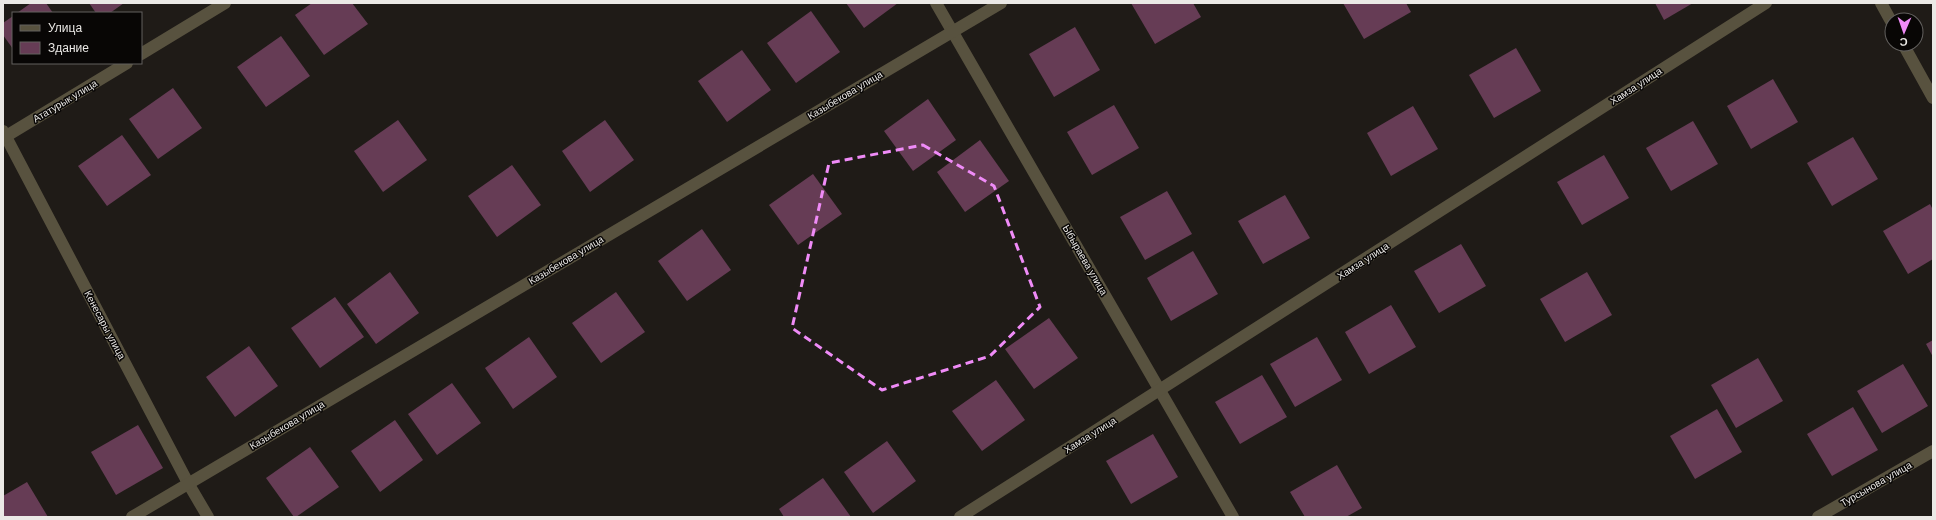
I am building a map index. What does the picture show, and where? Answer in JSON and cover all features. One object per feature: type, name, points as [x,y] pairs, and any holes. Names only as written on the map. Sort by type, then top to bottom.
[{"type":"street","points":[[142,53],[225,3]]},
{"type":"street","name":"Ыбыраева улица","points":[[936,3],[1233,517]]},
{"type":"street","name":"Казыбекова улица","points":[[132,517],[1001,3]]},
{"type":"street","name":"Хамза улица","points":[[960,517],[1766,3]]},
{"type":"street","points":[[1881,3],[1886,12]]},
{"type":"street","points":[[1908,52],[1933,98]]},
{"type":"street","name":"Ататурык улица","points":[[4,135],[125,64]]},
{"type":"street","name":"Кенесары улица","points":[[4,135],[188,483],[208,517]]},
{"type":"street","name":"Турсынова улица","points":[[1818,517],[1933,451]]},
{"type":"highlighted area","points":[[923,145],[994,186],[1040,307],[990,356],[882,390],[792,328],[829,163]]},
{"type":"building","points":[[31,3],[46,3],[52,12],[18,12]]},
{"type":"building","points":[[89,3],[124,3],[111,12],[95,12]]},
{"type":"building","points":[[312,3],[352,3],[368,24],[324,55],[295,15]]},
{"type":"building","points":[[846,3],[898,3],[864,28]]},
{"type":"building","points":[[1131,3],[1193,3],[1201,17],[1155,44]]},
{"type":"building","points":[[1343,3],[1406,3],[1411,12],[1364,39]]},
{"type":"building","points":[[1655,3],[1693,3],[1664,20]]},
{"type":"building","points":[[811,11],[840,52],[796,83],[767,43]]},
{"type":"building","points":[[12,17],[12,48],[3,35],[3,23]]},
{"type":"building","points":[[1075,27],[1100,70],[1054,97],[1029,54]]},
{"type":"building","points":[[281,36],[310,76],[266,107],[237,67]]},
{"type":"building","points":[[1516,48],[1541,91],[1494,118],[1469,75]]},
{"type":"building","points":[[742,50],[771,90],[727,122],[698,81]]},
{"type":"building","points":[[1773,79],[1798,122],[1751,149],[1727,106]]},
{"type":"building","points":[[173,88],[202,128],[158,159],[129,119]]},
{"type":"building","points":[[928,99],[956,140],[913,171],[884,131]]},
{"type":"building","points":[[1114,105],[1139,148],[1092,175],[1067,132]]},
{"type":"building","points":[[1413,106],[1438,149],[1391,176],[1367,133]]},
{"type":"building","points":[[398,120],[427,160],[383,192],[354,151]]},
{"type":"building","points":[[605,120],[634,160],[590,192],[562,151]]},
{"type":"building","points":[[1693,121],[1718,164],[1671,191],[1646,148]]},
{"type":"building","points":[[122,135],[151,175],[107,206],[78,166]]},
{"type":"building","points":[[1853,137],[1878,179],[1832,206],[1807,163]]},
{"type":"building","points":[[980,140],[1009,181],[965,212],[937,172]]},
{"type":"building","points":[[1604,155],[1629,198],[1582,225],[1557,182]]},
{"type":"building","points":[[512,165],[541,205],[497,237],[468,196]]},
{"type":"building","points":[[813,174],[842,214],[798,245],[769,205]]},
{"type":"building","points":[[1167,191],[1192,234],[1145,260],[1120,217]]},
{"type":"building","points":[[1285,195],[1310,238],[1263,264],[1238,221]]},
{"type":"building","points":[[1930,204],[1933,210],[1933,259],[1908,274],[1883,231]]},
{"type":"building","points":[[702,229],[731,270],[687,301],[658,261]]},
{"type":"building","points":[[1461,244],[1486,286],[1439,313],[1414,271]]},
{"type":"building","points":[[1193,251],[1218,294],[1171,321],[1147,278]]},
{"type":"building","points":[[390,272],[419,313],[376,344],[347,304]]},
{"type":"building","points":[[1587,272],[1612,315],[1565,342],[1540,299]]},
{"type":"building","points":[[616,292],[645,332],[601,363],[572,323]]},
{"type":"building","points":[[335,297],[364,337],[320,368],[291,328]]},
{"type":"building","points":[[1391,305],[1416,347],[1369,374],[1345,332]]},
{"type":"building","points":[[1049,318],[1078,358],[1034,389],[1005,349]]},
{"type":"building","points":[[529,337],[557,377],[513,409],[485,368]]},
{"type":"building","points":[[1317,337],[1342,380],[1295,407],[1270,364]]},
{"type":"building","points":[[1933,340],[1933,357],[1926,344]]},
{"type":"building","points":[[249,346],[278,386],[235,417],[206,377]]},
{"type":"building","points":[[1758,358],[1783,401],[1736,428],[1711,385]]},
{"type":"building","points":[[1903,364],[1928,406],[1882,433],[1857,391]]},
{"type":"building","points":[[1262,375],[1287,417],[1240,444],[1215,402]]},
{"type":"building","points":[[996,380],[1025,420],[982,451],[952,411]]},
{"type":"building","points":[[452,383],[481,423],[437,455],[408,414]]},
{"type":"building","points":[[1853,407],[1878,450],[1832,476],[1807,434]]},
{"type":"building","points":[[1717,409],[1742,452],[1695,479],[1670,436]]},
{"type":"building","points":[[395,420],[423,460],[380,492],[351,451]]},
{"type":"building","points":[[138,425],[163,468],[116,495],[91,452]]},
{"type":"building","points":[[1153,434],[1178,477],[1131,504],[1106,461]]},
{"type":"building","points":[[887,441],[916,481],[873,513],[844,472]]},
{"type":"building","points":[[310,447],[339,487],[294,517],[266,478]]},
{"type":"building","points":[[1337,465],[1362,508],[1346,517],[1305,517],[1290,492]]},
{"type":"building","points":[[823,478],[851,517],[784,517],[779,509]]},
{"type":"building","points":[[27,482],[48,517],[3,517],[3,496]]}]
